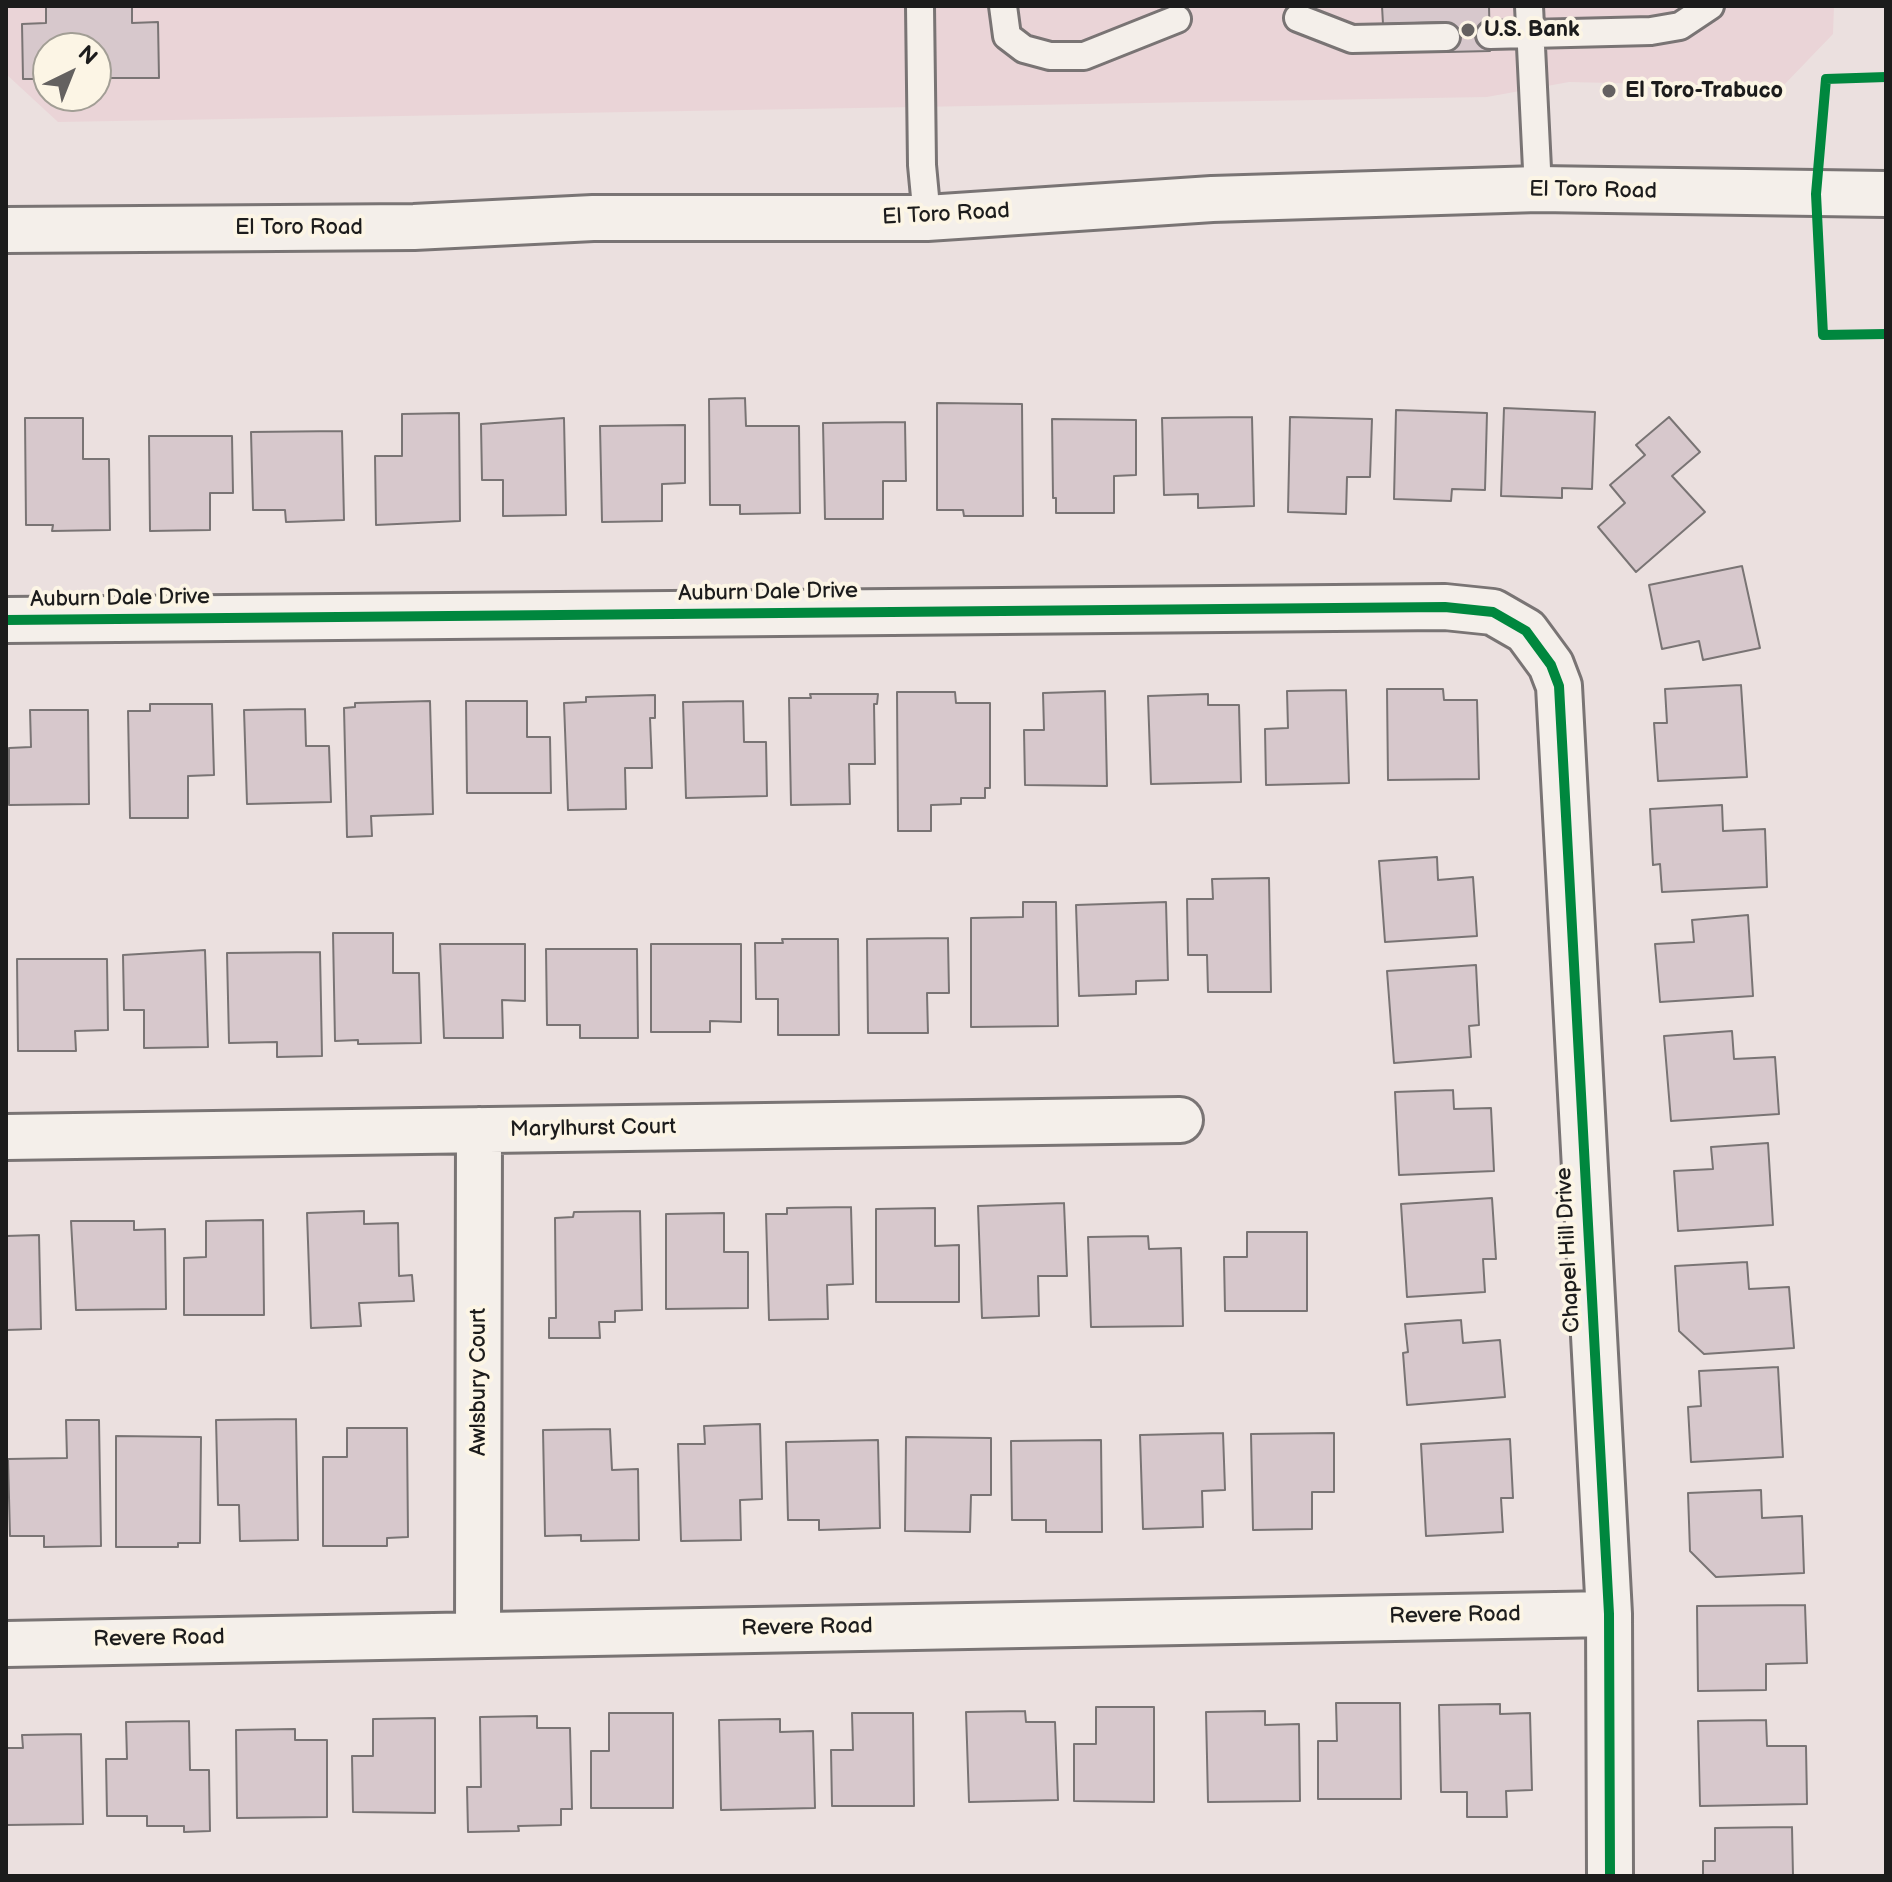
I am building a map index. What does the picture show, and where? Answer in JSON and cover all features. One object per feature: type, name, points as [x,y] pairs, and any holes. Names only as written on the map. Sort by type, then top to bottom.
[{"type":"street","name":"El Toro Road","points":[[6,230],[414,227],[593,218],[927,218],[1198,199],[1538,189],[1886,194]]},
{"type":"street","name":"Auburn Dale Drive","points":[[6,620],[1445,607],[1493,612],[1526,631]]},
{"type":"street","name":"Chapel Hill Drive","points":[[1526,631],[1551,665],[1559,686],[1609,1614],[1610,1876]]},
{"type":"street","name":"Marylhurst Court","points":[[6,1137],[1180,1120]]},
{"type":"street","name":"Awlsbury Court","points":[[478,1634],[479,1130]]},
{"type":"street","name":"Revere Road","points":[[6,1644],[1609,1614]]},
{"type":"lane","points":[[920,6],[922,165],[927,218]]},
{"type":"lane","points":[[1003,6],[1007,36],[1024,49],[1050,56],[1084,56],[1177,19]]},
{"type":"lane","points":[[1529,6],[1538,189]]},
{"type":"lane","points":[[1490,35],[1666,29],[1696,17],[1710,6]]},
{"type":"lane","points":[[1298,18],[1352,39],[1446,37]]},
{"type":"shaded area","points":[[6,6],[1834,6],[1833,34],[1782,87],[1569,82],[1487,97],[58,122],[47,112],[112,112],[112,32],[32,32],[32,98],[6,74]]},
{"type":"building","points":[[46,6],[132,6],[132,23],[158,22],[159,78],[112,78],[112,32],[32,32],[32,79],[23,79],[22,24],[46,23]]},
{"type":"building","name":"U.S. Bank","points":[[1382,6],[1489,6],[1490,51],[1447,52],[1446,22],[1383,24]]},
{"type":"building","points":[[745,398],[746,426],[799,426],[800,513],[740,514],[740,505],[710,505],[709,399]]},
{"type":"building","points":[[937,403],[1022,404],[1023,516],[964,516],[963,510],[937,510]]},
{"type":"building","points":[[1504,408],[1595,412],[1592,489],[1562,488],[1562,498],[1501,496]]},
{"type":"building","points":[[1396,410],[1487,413],[1485,490],[1452,489],[1451,501],[1394,499]]},
{"type":"building","points":[[459,413],[460,521],[376,525],[375,456],[402,456],[402,414]]},
{"type":"building","points":[[1252,417],[1254,506],[1198,508],[1198,494],[1164,495],[1162,418]]},
{"type":"building","points":[[1290,417],[1372,419],[1370,477],[1347,477],[1346,514],[1288,512]]},
{"type":"building","points":[[1669,417],[1700,452],[1672,476],[1705,512],[1636,572],[1598,527],[1625,503],[1610,485],[1645,455],[1636,445]]},
{"type":"building","points":[[25,418],[83,418],[83,459],[109,459],[110,530],[52,531],[53,525],[26,525]]},
{"type":"building","points":[[564,418],[566,515],[503,516],[503,480],[482,480],[481,424]]},
{"type":"building","points":[[1052,419],[1136,420],[1136,475],[1114,476],[1114,513],[1056,513]]},
{"type":"building","points":[[905,422],[906,481],[883,481],[883,519],[825,519],[823,423]]},
{"type":"building","points":[[685,425],[685,483],[662,484],[662,521],[602,522],[600,426]]},
{"type":"building","points":[[342,431],[344,520],[286,522],[285,510],[253,510],[251,432]]},
{"type":"building","points":[[149,436],[232,436],[233,493],[210,493],[210,530],[150,531]]},
{"type":"building","points":[[1742,566],[1760,648],[1703,660],[1699,641],[1662,649],[1649,585]]},
{"type":"building","points":[[1741,685],[1747,777],[1658,781],[1654,723],[1667,723],[1665,689]]},
{"type":"building","points":[[1387,689],[1443,689],[1444,700],[1477,700],[1479,779],[1388,780]]},
{"type":"building","points":[[1346,690],[1349,783],[1266,785],[1265,729],[1288,728],[1287,691]]},
{"type":"building","points":[[1105,691],[1107,786],[1025,785],[1024,730],[1044,730],[1043,693]]},
{"type":"building","points":[[897,692],[955,692],[956,703],[990,703],[990,788],[985,788],[985,798],[961,798],[961,804],[931,805],[931,831],[898,831]]},
{"type":"building","points":[[810,694],[878,694],[877,704],[874,704],[875,764],[849,764],[850,804],[791,805],[789,698],[811,698]]},
{"type":"building","points":[[1208,694],[1208,705],[1239,705],[1241,782],[1151,784],[1148,696]]},
{"type":"building","points":[[655,695],[655,718],[650,718],[652,768],[625,768],[626,809],[568,810],[564,703],[586,702],[586,697]]},
{"type":"building","points":[[430,701],[433,814],[371,816],[372,836],[347,837],[344,708],[355,707],[355,703]]},
{"type":"building","points":[[466,701],[527,701],[527,737],[550,737],[551,793],[467,793]]},
{"type":"building","points":[[743,701],[744,742],[766,742],[767,796],[686,798],[683,702]]},
{"type":"building","points":[[150,704],[212,704],[214,775],[188,776],[188,818],[130,818],[128,711],[150,711]]},
{"type":"building","points":[[305,709],[306,746],[329,746],[331,802],[247,804],[244,710]]},
{"type":"building","points":[[30,710],[88,710],[89,804],[9,805],[9,748],[31,747]]},
{"type":"building","points":[[1722,805],[1723,831],[1765,829],[1767,887],[1662,892],[1660,864],[1653,865],[1650,809]]},
{"type":"building","points":[[1437,857],[1438,880],[1473,877],[1477,936],[1385,942],[1379,861]]},
{"type":"building","points":[[1269,878],[1271,992],[1208,992],[1207,955],[1188,955],[1187,899],[1213,899],[1212,879]]},
{"type":"building","points":[[1023,902],[1056,902],[1058,1026],[971,1027],[971,918],[1023,917]]},
{"type":"building","points":[[1166,902],[1168,980],[1136,981],[1136,994],[1079,996],[1076,905]]},
{"type":"building","points":[[1748,915],[1753,996],[1660,1002],[1655,944],[1694,942],[1692,920]]},
{"type":"building","points":[[333,933],[393,933],[393,973],[419,973],[421,1043],[358,1044],[358,1040],[335,1041]]},
{"type":"building","points":[[948,938],[949,993],[927,993],[928,1033],[868,1033],[867,939]]},
{"type":"building","points":[[782,939],[838,939],[839,1035],[778,1035],[778,999],[756,999],[755,943],[783,943]]},
{"type":"building","points":[[440,944],[525,944],[525,1001],[502,1000],[503,1038],[444,1038]]},
{"type":"building","points":[[651,944],[741,944],[741,1022],[710,1021],[710,1032],[651,1032]]},
{"type":"building","points":[[546,949],[637,949],[638,1038],[580,1038],[580,1025],[547,1025]]},
{"type":"building","points":[[205,950],[208,1047],[144,1048],[144,1010],[124,1010],[123,955]]},
{"type":"building","points":[[320,952],[322,1056],[277,1057],[277,1042],[229,1043],[227,953]]},
{"type":"building","points":[[17,959],[107,959],[108,1030],[75,1031],[76,1051],[18,1051]]},
{"type":"building","points":[[1476,965],[1479,1025],[1469,1026],[1471,1057],[1394,1063],[1387,971]]},
{"type":"building","points":[[1732,1031],[1734,1059],[1775,1057],[1779,1114],[1671,1121],[1664,1036]]},
{"type":"building","points":[[1453,1090],[1454,1109],[1491,1108],[1494,1171],[1399,1175],[1395,1092]]},
{"type":"building","points":[[1768,1143],[1773,1225],[1678,1231],[1674,1171],[1713,1169],[1711,1147]]},
{"type":"building","points":[[1492,1198],[1496,1259],[1483,1259],[1485,1292],[1407,1297],[1401,1204]]},
{"type":"building","points":[[1064,1203],[1067,1276],[1038,1276],[1039,1316],[982,1318],[978,1206]]},
{"type":"building","points":[[851,1207],[853,1284],[827,1285],[828,1319],[769,1320],[766,1214],[787,1214],[787,1208]]},
{"type":"building","points":[[935,1208],[935,1246],[959,1245],[959,1302],[876,1302],[876,1209]]},
{"type":"building","points":[[364,1211],[364,1224],[398,1223],[399,1276],[412,1275],[414,1301],[359,1303],[361,1326],[311,1328],[307,1213]]},
{"type":"building","points":[[640,1211],[642,1310],[615,1311],[615,1322],[599,1322],[600,1338],[549,1338],[549,1318],[556,1318],[555,1218],[573,1217],[574,1212]]},
{"type":"building","points":[[724,1213],[724,1252],[748,1252],[748,1308],[666,1309],[666,1214]]},
{"type":"building","points":[[263,1220],[264,1315],[184,1315],[184,1258],[206,1257],[206,1221]]},
{"type":"building","points":[[71,1221],[134,1221],[134,1230],[165,1229],[166,1309],[76,1310]]},
{"type":"building","points":[[1247,1232],[1307,1232],[1307,1311],[1225,1311],[1224,1257],[1247,1257]]},
{"type":"building","points":[[39,1235],[41,1329],[6,1330],[6,1236]]},
{"type":"building","points":[[1148,1236],[1149,1249],[1181,1248],[1183,1326],[1091,1327],[1088,1237]]},
{"type":"building","points":[[1747,1262],[1749,1289],[1789,1287],[1794,1348],[1704,1354],[1679,1331],[1675,1266]]},
{"type":"building","points":[[1461,1320],[1463,1343],[1500,1340],[1505,1397],[1407,1405],[1403,1353],[1408,1352],[1405,1324]]},
{"type":"building","points":[[1778,1367],[1783,1457],[1691,1462],[1688,1407],[1701,1406],[1699,1371]]},
{"type":"building","points":[[296,1419],[298,1540],[240,1541],[239,1505],[218,1505],[216,1420]]},
{"type":"building","points":[[66,1420],[99,1420],[101,1546],[44,1547],[44,1536],[10,1536],[8,1459],[67,1458]]},
{"type":"building","points":[[760,1424],[762,1499],[740,1500],[741,1540],[681,1541],[678,1444],[705,1444],[704,1426]]},
{"type":"building","points":[[347,1428],[407,1428],[408,1537],[387,1538],[387,1546],[323,1546],[323,1457],[347,1457]]},
{"type":"building","points":[[610,1429],[612,1470],[638,1469],[639,1540],[581,1541],[581,1535],[545,1536],[543,1430]]},
{"type":"building","points":[[1223,1433],[1225,1490],[1202,1491],[1203,1527],[1143,1529],[1140,1435]]},
{"type":"building","points":[[1334,1433],[1334,1492],[1312,1492],[1312,1529],[1253,1530],[1251,1434]]},
{"type":"building","points":[[116,1436],[201,1437],[200,1543],[178,1543],[178,1547],[116,1547]]},
{"type":"building","points":[[906,1437],[991,1438],[991,1495],[971,1495],[970,1532],[905,1531]]},
{"type":"building","points":[[1510,1439],[1513,1498],[1501,1498],[1503,1532],[1426,1536],[1421,1444]]},
{"type":"building","points":[[878,1440],[880,1528],[819,1530],[819,1520],[788,1520],[786,1442]]},
{"type":"building","points":[[1101,1440],[1102,1532],[1046,1532],[1046,1520],[1012,1520],[1011,1441]]},
{"type":"building","points":[[1761,1490],[1762,1518],[1802,1516],[1804,1573],[1716,1577],[1690,1551],[1688,1493]]},
{"type":"building","points":[[1805,1605],[1807,1663],[1766,1664],[1766,1690],[1698,1691],[1697,1606]]},
{"type":"building","points":[[1336,1703],[1400,1703],[1401,1799],[1318,1799],[1318,1741],[1337,1741]]},
{"type":"building","points":[[1500,1704],[1500,1714],[1530,1713],[1532,1790],[1506,1791],[1507,1817],[1467,1817],[1467,1792],[1441,1792],[1439,1705]]},
{"type":"building","points":[[1096,1707],[1154,1707],[1154,1802],[1074,1801],[1074,1744],[1096,1744]]},
{"type":"building","points":[[1025,1711],[1026,1722],[1055,1722],[1058,1800],[969,1802],[966,1712]]},
{"type":"building","points":[[1265,1711],[1265,1725],[1299,1724],[1300,1801],[1208,1802],[1206,1712]]},
{"type":"building","points":[[609,1713],[673,1713],[673,1808],[591,1808],[591,1751],[609,1751]]},
{"type":"building","points":[[852,1713],[913,1713],[914,1806],[832,1806],[831,1750],[853,1750]]},
{"type":"building","points":[[537,1716],[537,1728],[570,1728],[572,1809],[561,1809],[561,1825],[518,1826],[519,1831],[468,1832],[467,1787],[481,1787],[480,1717]]},
{"type":"building","points":[[435,1718],[435,1813],[353,1812],[352,1756],[373,1756],[373,1719]]},
{"type":"building","points":[[780,1719],[780,1732],[813,1731],[815,1808],[721,1810],[719,1720]]},
{"type":"building","points":[[1766,1720],[1767,1746],[1806,1746],[1807,1804],[1700,1806],[1698,1721]]},
{"type":"building","points":[[189,1721],[190,1770],[209,1770],[210,1831],[184,1832],[184,1826],[147,1826],[147,1816],[107,1816],[106,1759],[127,1759],[126,1722]]},
{"type":"building","points":[[295,1729],[295,1740],[327,1740],[327,1817],[237,1818],[236,1730]]},
{"type":"building","points":[[81,1734],[83,1824],[6,1825],[6,1748],[23,1748],[22,1735]]},
{"type":"building","points":[[1792,1827],[1793,1876],[1703,1876],[1703,1861],[1715,1861],[1715,1828]]},
{"type":"cycle path","points":[[1886,77],[1826,79],[1816,194],[1823,335],[1886,334]]},
{"type":"cycle path","points":[[6,620],[1445,607],[1493,612],[1526,631],[1551,665],[1559,686],[1609,1614],[1610,1876]]},
{"type":"place","name":"U.S. Bank","points":[[1468,30]]},
{"type":"place","name":"El Toro-Trabuco","points":[[1609,91]]}]
